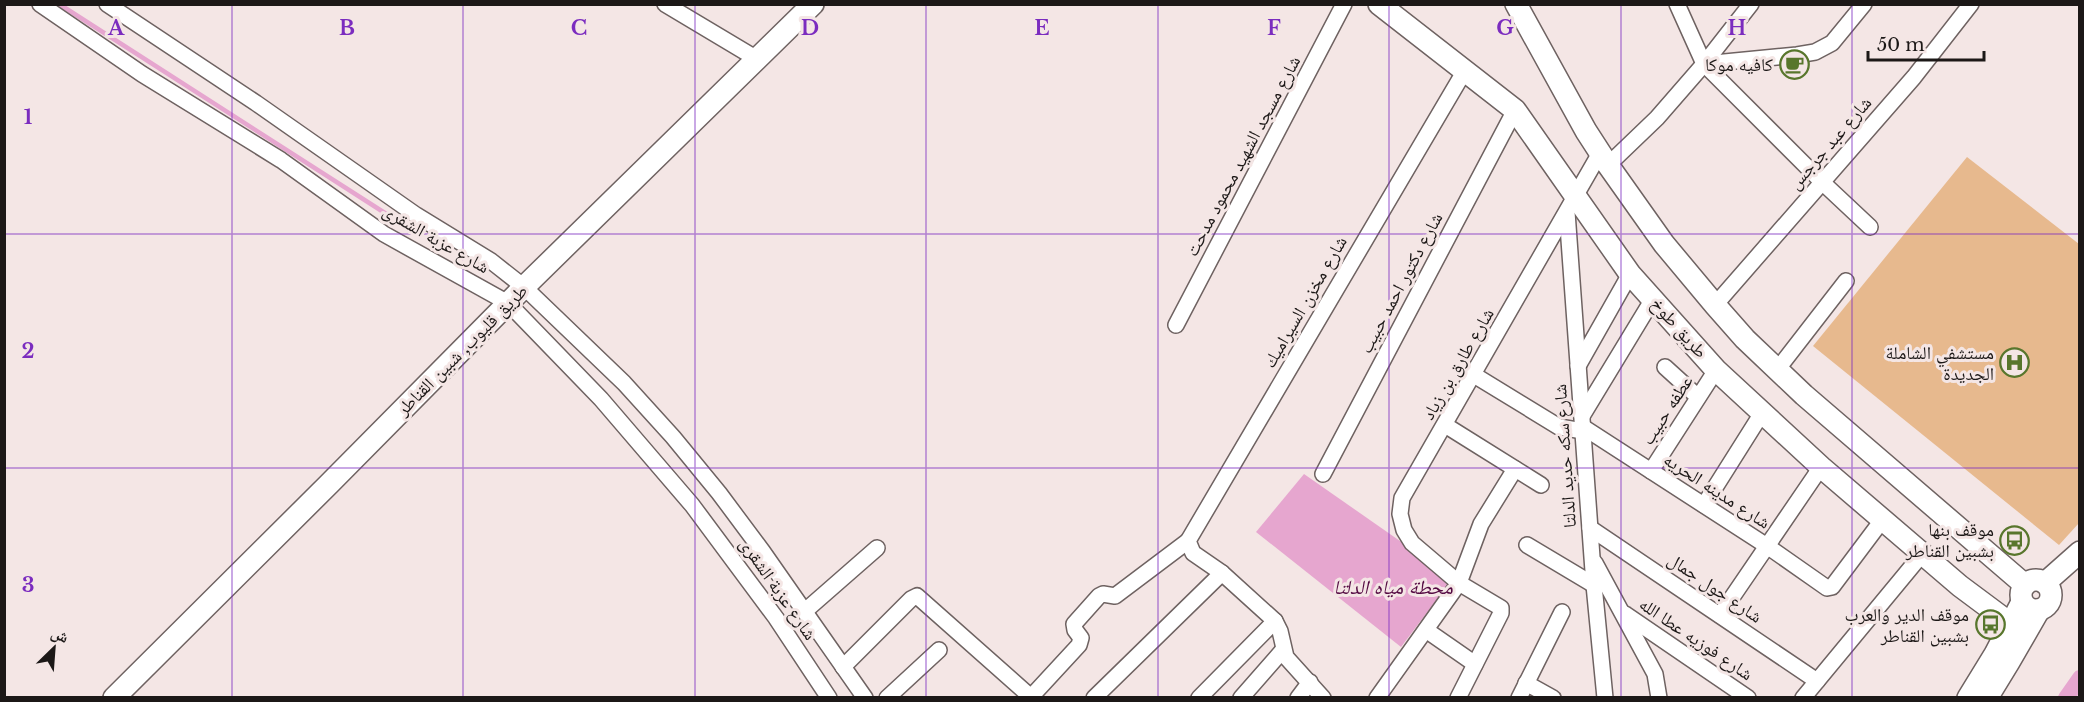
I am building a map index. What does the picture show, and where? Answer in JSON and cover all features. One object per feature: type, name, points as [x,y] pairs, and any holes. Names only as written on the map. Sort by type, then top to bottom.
[{"type":"main road","name":"طريق قليوب, شبين القناطر","points":[[114,698],[524,287],[813,4]]},
{"type":"main road","name":"طريق طوخ","points":[[1379,4],[1515,110],[1571,205],[1716,370],[1821,467],[1960,586],[2011,624]]},
{"type":"main road","points":[[1516,4],[1604,159],[1664,244],[1715,305],[1777,370],[2033,595]]},
{"type":"main road","points":[[1968,698],[1986,671],[2011,624],[2033,595],[2079,552]]},
{"type":"main road","points":[[1987,698],[2009,662],[2033,595]]},
{"type":"street","name":"شارع عزبة الشقرى","points":[[40,4],[151,80],[281,160],[384,234],[508,303],[601,399],[692,506],[776,618],[829,698]]},
{"type":"street","name":"شارع عزبة الشقرى","points":[[107,4],[256,103],[407,209],[491,261],[524,287],[624,383],[720,493],[805,610],[865,698]]},
{"type":"street","points":[[665,4],[757,59]]},
{"type":"street","name":"شارع مسجد الشهيد محمود مدحت","points":[[1176,325],[1344,4]]},
{"type":"street","points":[[1677,4],[1704,64],[1870,227]]},
{"type":"street","name":"شارع طارق بن زياد","points":[[1475,664],[1501,613],[1501,608],[1459,583],[1412,543],[1404,530],[1400,514],[1402,498],[1571,205],[1604,159],[1657,118],[1704,64],[1751,4]]},
{"type":"street","points":[[1704,64],[1797,56],[1815,52],[1832,43],[1864,4]]},
{"type":"street","name":"شارع عبد جرجس","points":[[1715,305],[1914,77],[1971,4]]},
{"type":"street","name":"شارع مخزن السيراميك","points":[[1191,547],[1464,72]]},
{"type":"street","name":"شارع دكتور احمد حبيب","points":[[1323,474],[1515,110]]},
{"type":"street","name":"شارع سكه حديد الدلتا","points":[[1571,205],[1578,366],[1594,585],[1605,698]]},
{"type":"street","points":[[1578,366],[1630,274]]},
{"type":"street","points":[[1777,370],[1846,281]]},
{"type":"street","points":[[1583,425],[1653,299]]},
{"type":"street","points":[[1665,368],[1698,397]]},
{"type":"street","name":"عطفه حبيب","points":[[1651,471],[1716,370]]},
{"type":"street","name":"شارع مدينه الحريه","points":[[1473,375],[1548,421],[1571,430],[1583,425],[1829,588],[1883,519]]},
{"type":"street","points":[[1704,505],[1762,413]]},
{"type":"street","points":[[1445,425],[1541,485]]},
{"type":"street","points":[[1720,615],[1821,467]]},
{"type":"street","points":[[1377,698],[1459,583],[1480,524],[1515,469]]},
{"type":"street","name":"شارع جول جمال","points":[[1590,528],[1817,681]]},
{"type":"street","points":[[1527,545],[1594,585]]},
{"type":"street","points":[[843,666],[911,598],[917,596],[1031,697],[1079,645],[1081,638],[1074,624],[1099,596],[1103,594],[1115,596],[1191,547],[1275,621],[1280,631],[1286,657],[1323,698]]},
{"type":"street","points":[[805,610],[877,548]]},
{"type":"street","points":[[1803,698],[1923,553]]},
{"type":"street","points":[[1592,558],[1655,674],[1659,698]]},
{"type":"street","points":[[1094,698],[1222,573]]},
{"type":"street","points":[[1519,698],[1562,612]]},
{"type":"street","name":"شارع فوزيه عطا الله","points":[[1622,613],[1748,698]]},
{"type":"street","points":[[1199,698],[1275,621]]},
{"type":"street","points":[[1426,630],[1475,664],[1458,698]]},
{"type":"street","points":[[887,698],[939,650]]},
{"type":"street","points":[[1241,698],[1283,650]]},
{"type":"street","points":[[1298,698],[1310,682]]},
{"type":"street","points":[[1527,683],[1553,698]]},
{"type":"shaded area","points":[[1967,157],[2079,244],[2079,523],[2059,545],[1813,346]]},
{"type":"water","name":"محطة مياه الدلتا","points":[[1304,474],[1453,578],[1401,647],[1256,532]]},
{"type":"waterway","points":[[59,4],[388,215]]},
{"type":"waterway","points":[[2066,698],[2080,678]]},
{"type":"place","name":"كافيه موكا","points":[[1794,65]]},
{"type":"place","name":"مستشفي الشاملة الجديدة","points":[[2015,363]]},
{"type":"place","name":"موقف بنها بشبين القناطر","points":[[2015,540]]},
{"type":"place","name":"موقف الدير والعرب بشبين القناطر","points":[[1990,625]]}]
